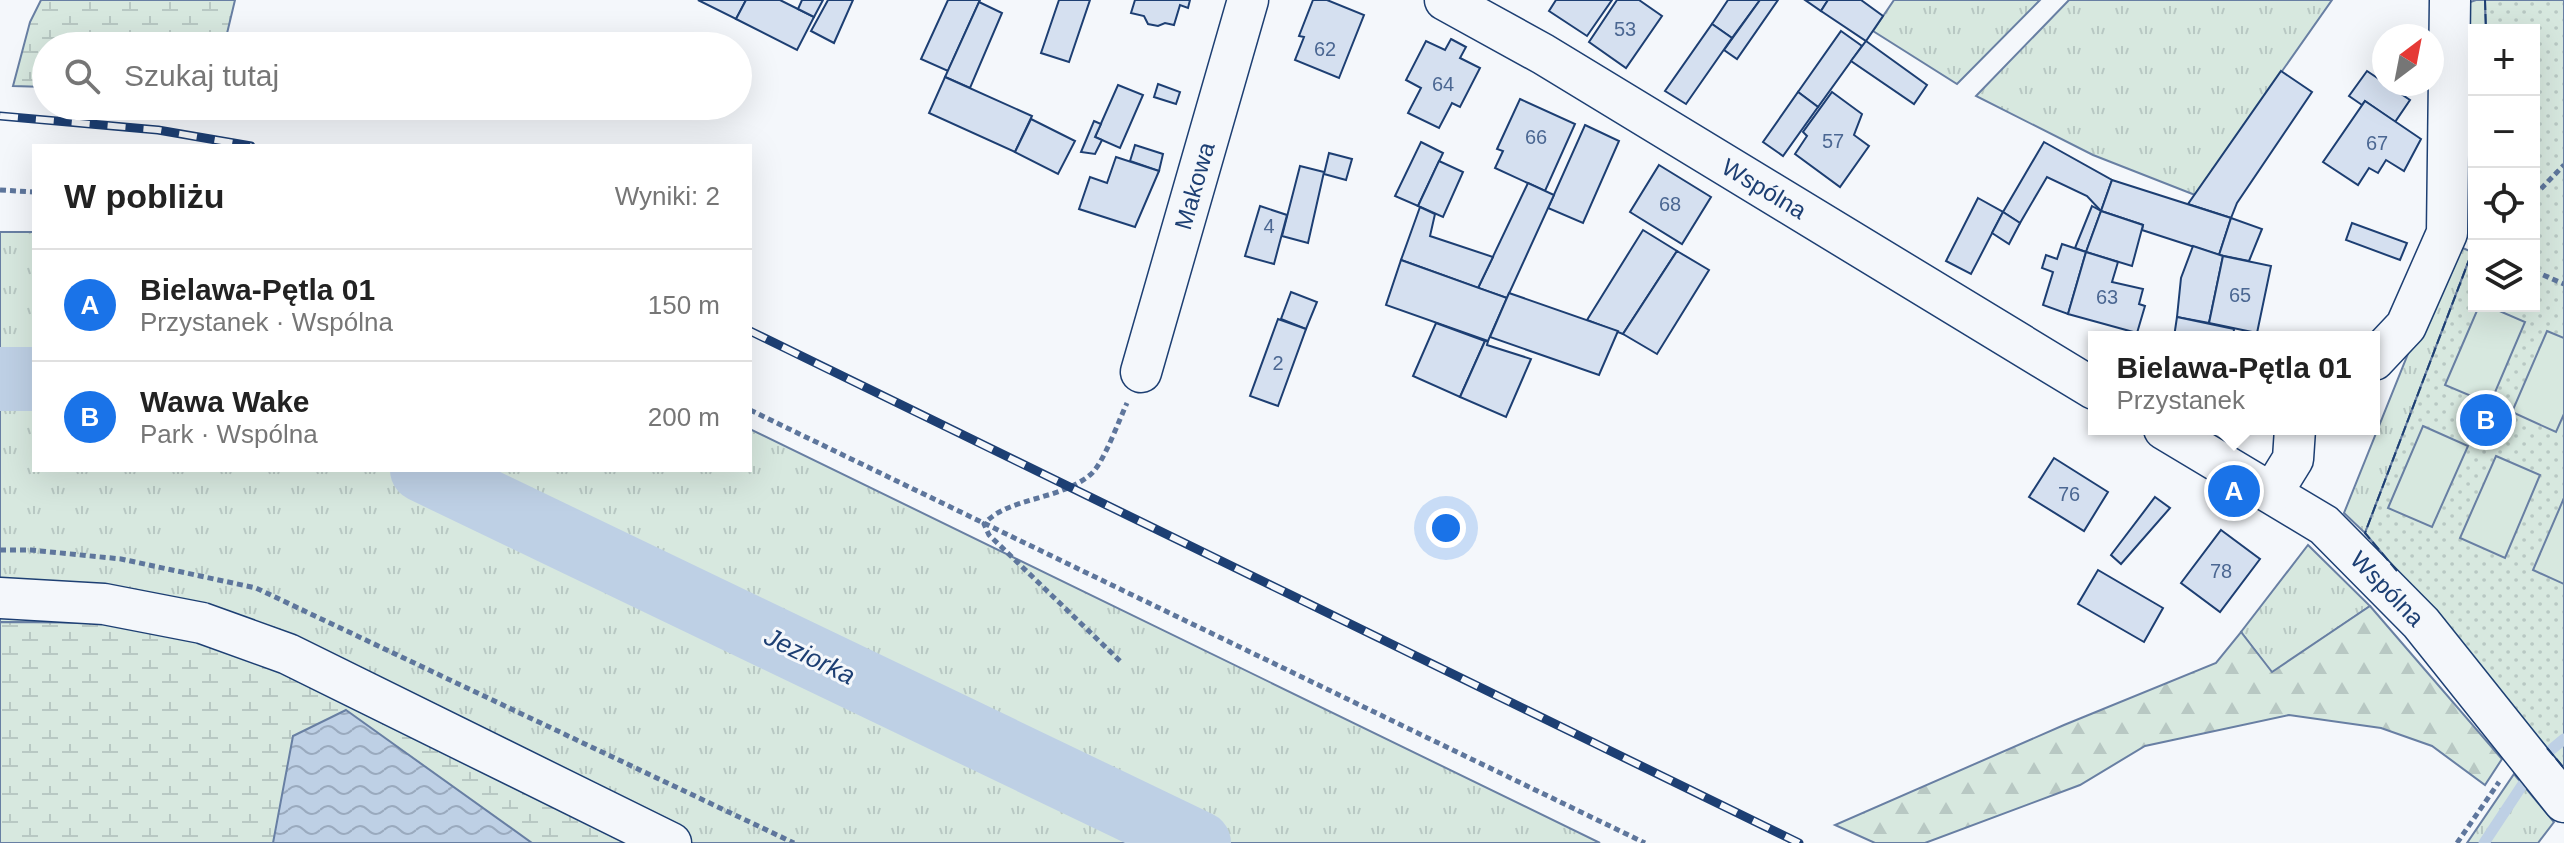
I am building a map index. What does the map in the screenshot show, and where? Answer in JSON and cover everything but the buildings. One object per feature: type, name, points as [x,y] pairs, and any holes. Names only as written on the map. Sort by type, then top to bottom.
[{"type":"street","name":"Makowa","points":[[1141,372],[1248,0]]},
{"type":"street","name":"Wspólna","points":[[1445,0],[1543,54],[2088,384]]},
{"type":"street","points":[[2380,354],[2406,326],[2447,233],[2450,0]]},
{"type":"street","name":"Wspólna","points":[[2174,435],[2324,525],[2335,535],[2421,623],[2564,802]]},
{"type":"street","points":[[2272,493],[2293,459],[2295,435]]},
{"type":"street","points":[[0,598],[104,604],[202,623],[288,654],[671,843]]},
{"type":"path","points":[[2540,190],[2564,165]]},
{"type":"path","points":[[0,190],[32,192]]},
{"type":"path","points":[[2540,274],[2564,284]]},
{"type":"path","points":[[984,524],[993,514],[1055,496],[1093,474],[1141,372]]},
{"type":"path","points":[[752,411],[1645,843]]},
{"type":"path","points":[[984,524],[989,535],[1120,661]]},
{"type":"path","points":[[2457,843],[2522,748]]},
{"type":"green space","points":[[41,0],[235,0],[227,32],[32,32],[32,87],[13,86],[30,22]]},
{"type":"green space","points":[[1894,0],[2040,0],[1957,84],[1873,31]]},
{"type":"green space","points":[[2069,0],[2332,0],[2195,195],[2093,155],[1976,96]]},
{"type":"green space","points":[[2485,0],[2486,24],[2468,24],[2468,236],[2460,233],[2456,7]]},
{"type":"green space","points":[[2485,0],[2564,0],[2564,768],[2365,533],[2468,263],[2468,312],[2540,312],[2540,24],[2486,24]]},
{"type":"green space","points":[[0,232],[32,232],[32,472],[752,472],[752,430],[1600,843],[642,843],[134,623],[0,622]]},
{"type":"green space","points":[[2456,245],[2468,250],[2468,263],[2365,533],[2344,513],[2375,435],[2380,435],[2380,423]]},
{"type":"green space","points":[[2476,312],[2502,312],[2525,322],[2490,404],[2445,385]]},
{"type":"green space","points":[[2547,331],[2564,338],[2564,414],[2556,432],[2512,412]]},
{"type":"green space","points":[[2423,426],[2468,446],[2432,527],[2388,508]]},
{"type":"green space","points":[[2496,456],[2540,475],[2505,558],[2460,538]]},
{"type":"green space","points":[[2564,498],[2564,584],[2533,570]]},
{"type":"green space","points":[[2308,545],[2370,606],[2272,673],[2241,632]]},
{"type":"green space","points":[[2370,606],[2502,759],[2485,785],[2432,746],[2381,728],[2289,715],[2145,746],[2080,785],[1925,843],[1875,843],[1835,825],[2064,725],[2216,663],[2241,632],[2272,672]]},
{"type":"green space","points":[[0,622],[134,623],[203,639],[285,673],[642,843],[0,843]]},
{"type":"green space","points":[[2514,774],[2554,822],[2538,843],[2467,843]]},
{"type":"water","points":[[346,710],[532,843],[273,843],[293,736]]},
{"type":"waterway","name":"Jeziorka","points":[[0,379],[32,379]]},
{"type":"waterway","name":"Jeziorka","points":[[426,472],[1199,843]]},
{"type":"waterway","points":[[2552,749],[2564,739]]},
{"type":"waterway","points":[[2484,843],[2523,784]]},
{"type":"railway","points":[[0,116],[32,119]]},
{"type":"railway","points":[[45,120],[158,130],[239,144]]},
{"type":"railway","points":[[752,332],[1799,843]]},
{"type":"fence","points":[[2485,0],[2486,24]]},
{"type":"fence","points":[[2397,571],[2365,533],[2468,263]]},
{"type":"fence","points":[[2547,748],[2564,768]]},
{"type":"place","name":"Wawa Wake","points":[[2486,420]]},
{"type":"place","name":"Bielawa-Pętla 01","points":[[2234,491]]}]
